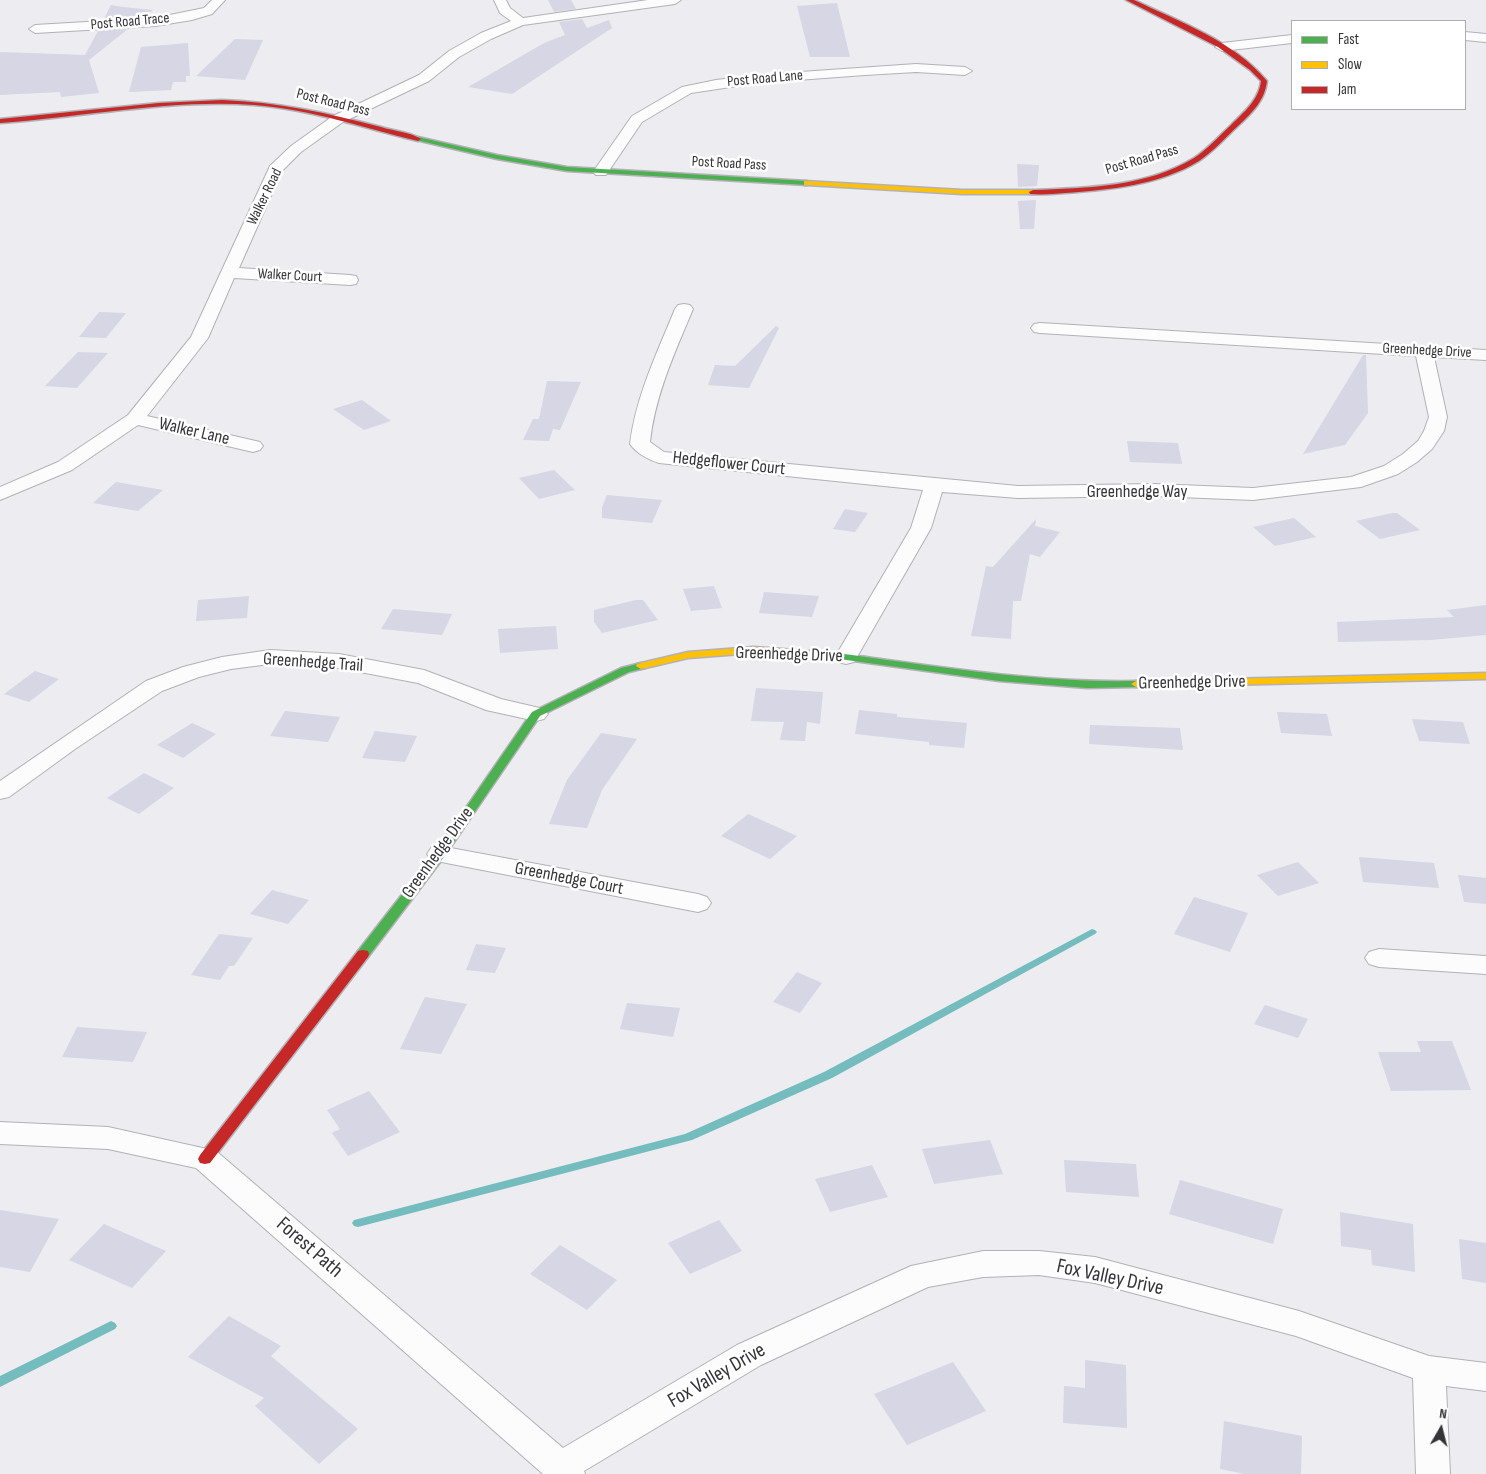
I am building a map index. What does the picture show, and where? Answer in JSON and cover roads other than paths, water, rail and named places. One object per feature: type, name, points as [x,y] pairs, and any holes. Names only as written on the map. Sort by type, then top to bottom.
[{"type":"street","name":"Post Road Trace","points":[[35,29],[155,22],[192,16],[208,11],[220,0]]},
{"type":"street","points":[[500,0],[504,10],[520,22]]},
{"type":"street","name":"Walker Road","points":[[0,494],[64,466],[135,418],[199,338],[230,273],[275,169],[296,149],[338,119],[424,78],[454,54],[486,36],[520,22],[675,0]]},
{"type":"street","name":"Post Road Pass","points":[[1,123],[207,102],[269,104],[338,119],[475,154],[517,162],[601,172],[968,192],[1072,190],[1121,184],[1187,164],[1201,155],[1246,114],[1264,92],[1264,80],[1258,72],[1222,47],[1129,0]]},
{"type":"street","points":[[1466,36],[1486,38]]},
{"type":"street","points":[[1222,47],[1291,39]]},
{"type":"street","name":"Post Road Lane","points":[[601,172],[637,119],[687,90],[758,79],[865,71],[916,68],[965,71]]},
{"type":"street","name":"Walker Court","points":[[230,273],[350,280]]},
{"type":"street","name":"Hedgeflower Court","points":[[684,309],[660,369],[641,428],[640,444],[659,457],[934,485]]},
{"type":"street","name":"Greenhedge Drive","points":[[1040,328],[1486,355]]},
{"type":"street","name":"Greenhedge Way","points":[[934,485],[1018,492],[1154,490],[1253,494],[1354,483],[1391,470],[1410,458],[1425,445],[1434,432],[1438,417],[1424,351]]},
{"type":"street","name":"Walker Lane","points":[[135,418],[253,446]]},
{"type":"street","points":[[846,657],[922,528],[934,485]]},
{"type":"street","name":"Greenhedge Drive","points":[[205,1159],[440,854],[536,714],[625,670],[688,655],[754,650],[846,657],[999,678],[1087,685],[1486,676]]},
{"type":"street","name":"Greenhedge Trail","points":[[0,792],[67,744],[154,686],[191,672],[230,662],[270,657],[348,663],[424,677],[494,705],[536,714]]},
{"type":"street","name":"Greenhedge Court","points":[[440,854],[698,904]]},
{"type":"street","points":[[1379,958],[1486,965]]},
{"type":"street","name":"Forest Path","points":[[0,1133],[108,1138],[205,1159],[565,1470]]},
{"type":"street","name":"Fox Valley Drive","points":[[565,1470],[749,1355],[922,1274],[982,1264],[1039,1263],[1095,1270],[1300,1324],[1428,1370],[1486,1377]]},
{"type":"street","points":[[1428,1370],[1433,1474]]},
{"type":"waterway","points":[[358,1223],[688,1137],[828,1075],[1092,932]]},
{"type":"waterway","points":[[0,1382],[111,1326]]}]
